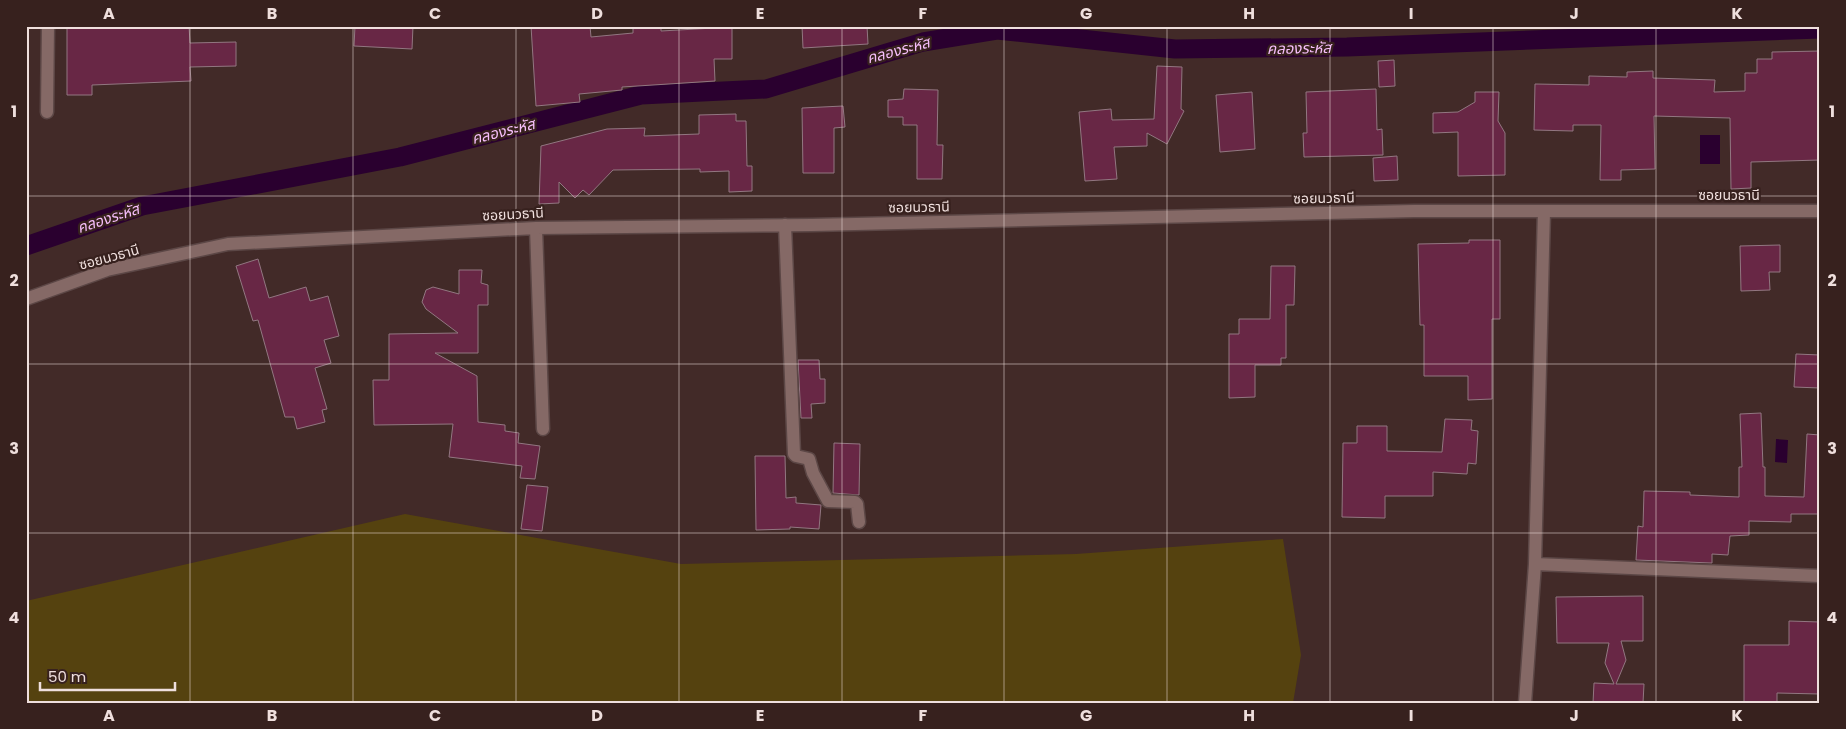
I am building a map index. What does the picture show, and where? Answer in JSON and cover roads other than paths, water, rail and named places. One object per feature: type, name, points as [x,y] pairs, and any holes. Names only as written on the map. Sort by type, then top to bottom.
[{"type":"street","points":[[46,112],[48,26]]},
{"type":"street","name":"ซอยนวธานี","points":[[26,299],[107,270],[228,244],[536,228],[785,225],[1404,211],[1820,211]]},
{"type":"street","points":[[1525,703],[1535,564],[1544,211]]},
{"type":"street","points":[[785,225],[794,454],[809,459],[813,473],[828,501],[855,502],[857,504],[859,522]]},
{"type":"street","points":[[536,228],[543,429]]},
{"type":"street","points":[[1535,564],[1820,576]]},
{"type":"waterway","name":"คลองระหัส","points":[[26,246],[142,206],[400,157],[641,95],[766,89],[923,42],[997,30],[1175,49],[1347,47],[1820,29]]}]
